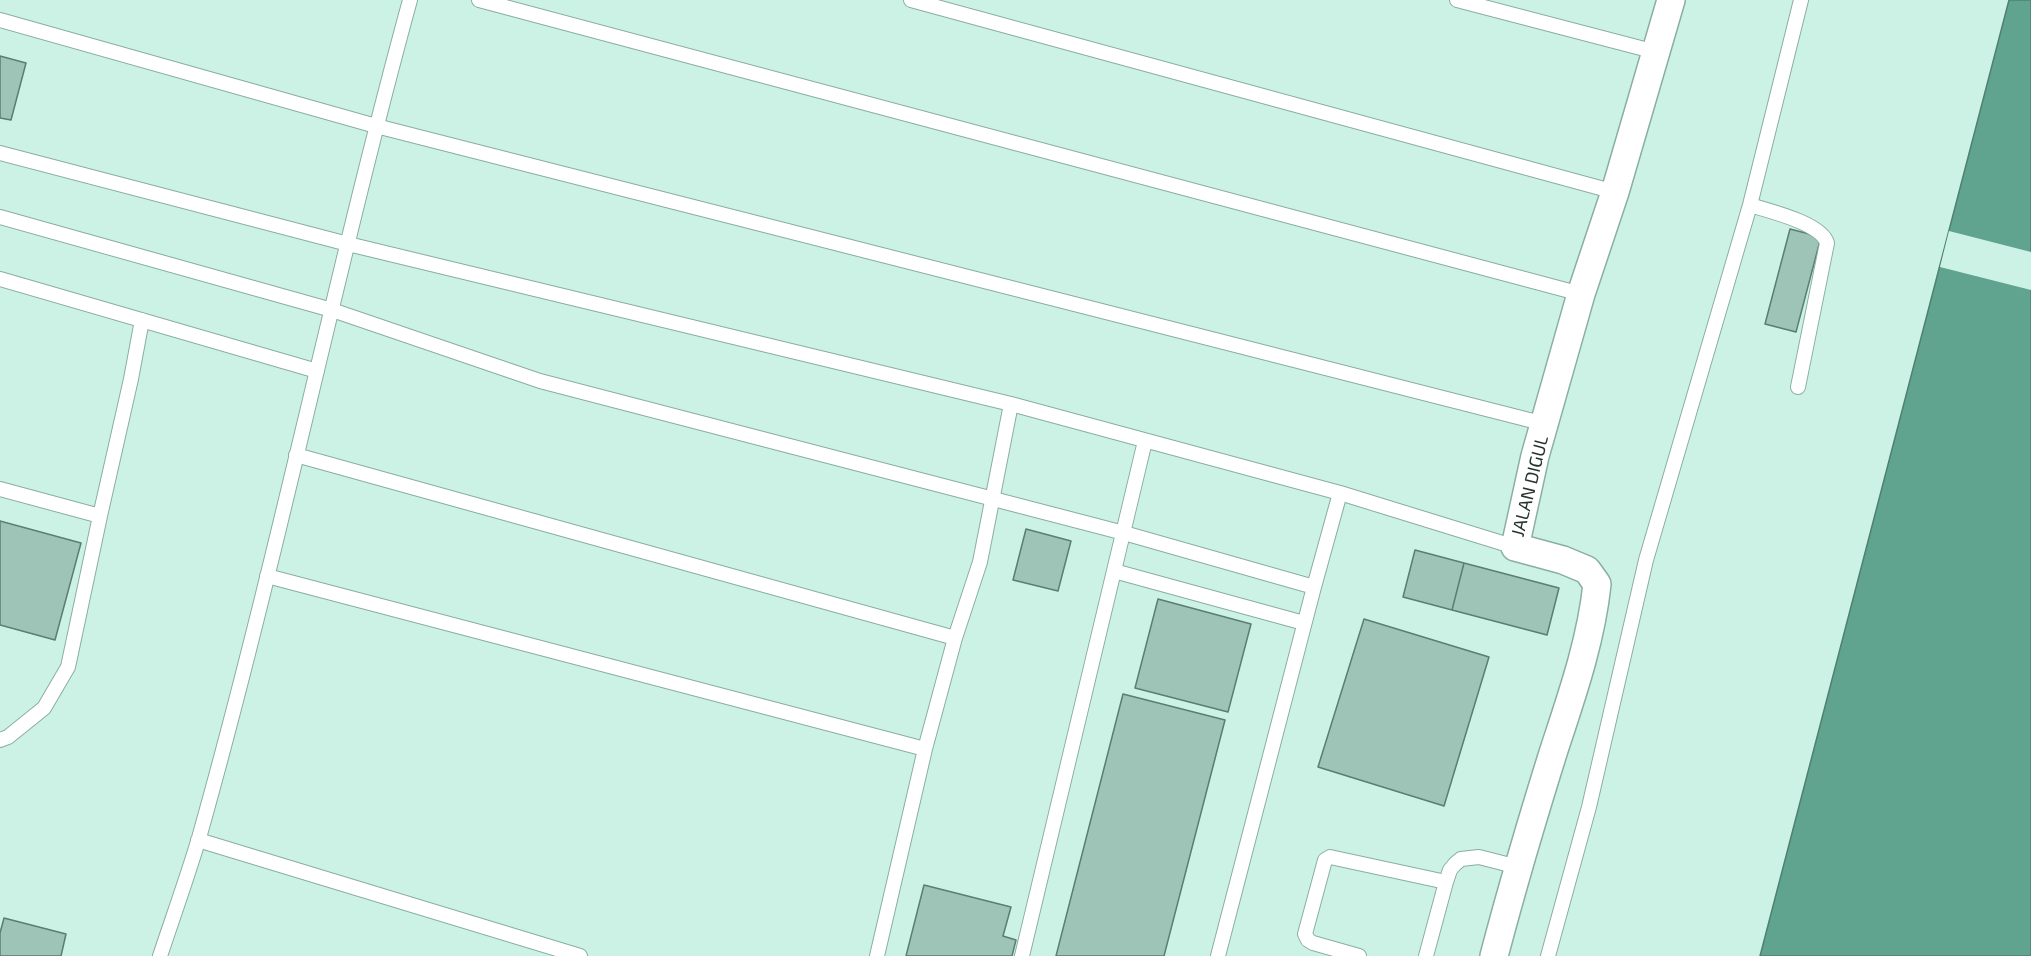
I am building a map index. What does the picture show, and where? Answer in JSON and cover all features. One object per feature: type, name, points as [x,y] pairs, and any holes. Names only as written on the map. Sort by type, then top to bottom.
[{"type":"street","name":"JALAN DIGUL","points":[[1494,956],[1518,867],[1578,672],[1593,615],[1597,584],[1587,570],[1563,560],[1515,547],[1535,456],[1581,294],[1615,192],[1671,0]]},
{"type":"lane","points":[[160,956],[198,840],[267,576],[376,126],[411,0]]},
{"type":"lane","points":[[479,0],[1581,294]]},
{"type":"lane","points":[[911,0],[1615,192]]},
{"type":"lane","points":[[1457,0],[1656,52]]},
{"type":"lane","points":[[1548,956],[1589,807],[1646,560],[1750,205],[1801,0]]},
{"type":"lane","points":[[0,20],[376,126],[1545,424]]},
{"type":"lane","points":[[0,153],[348,244],[1011,404],[1340,493],[1515,547]]},
{"type":"lane","points":[[1750,205],[1813,227],[1825,237],[1827,243],[1798,387]]},
{"type":"lane","points":[[0,217],[332,310],[540,381],[1124,533],[1314,586]]},
{"type":"lane","points":[[0,279],[317,370]]},
{"type":"lane","points":[[0,740],[8,737],[44,708],[68,667],[142,320]]},
{"type":"lane","points":[[877,956],[925,748],[954,638],[980,562],[1011,404]]},
{"type":"lane","points":[[1022,956],[1145,441]]},
{"type":"lane","points":[[296,456],[954,638]]},
{"type":"lane","points":[[0,489],[100,516]]},
{"type":"lane","points":[[1218,956],[1340,493]]},
{"type":"lane","points":[[1114,571],[1304,623]]},
{"type":"lane","points":[[267,576],[925,748]]},
{"type":"lane","points":[[198,840],[579,956]]},
{"type":"lane","points":[[1426,956],[1446,882],[1455,864],[1461,859],[1479,857],[1518,867]]},
{"type":"lane","points":[[1359,956],[1313,943],[1305,934],[1323,864],[1327,858],[1446,882]]},
{"type":"shaded area","points":[[2009,0],[2031,0],[2031,956],[1760,956]]},
{"type":"pier","points":[[1949,231],[2031,252],[2031,290],[1940,267]]},
{"type":"building","points":[[0,56],[26,63],[11,120],[0,118]]},
{"type":"building","points":[[1790,229],[1821,237],[1796,332],[1765,324]]},
{"type":"building","points":[[0,521],[81,543],[55,640],[0,625]]},
{"type":"building","points":[[1026,529],[1071,541],[1058,591],[1013,580]]},
{"type":"building","points":[[1415,550],[1464,563],[1452,610],[1403,597]]},
{"type":"building","points":[[1464,563],[1559,588],[1547,635],[1452,610]]},
{"type":"building","points":[[1158,599],[1251,624],[1228,712],[1135,688]]},
{"type":"building","points":[[1364,619],[1489,657],[1444,806],[1318,767]]},
{"type":"building","points":[[1123,694],[1225,720],[1164,956],[1056,956]]},
{"type":"building","points":[[924,885],[1011,907],[1003,936],[1016,940],[1012,956],[906,956]]},
{"type":"building","points":[[4,918],[66,934],[61,956],[0,956],[0,933]]}]
